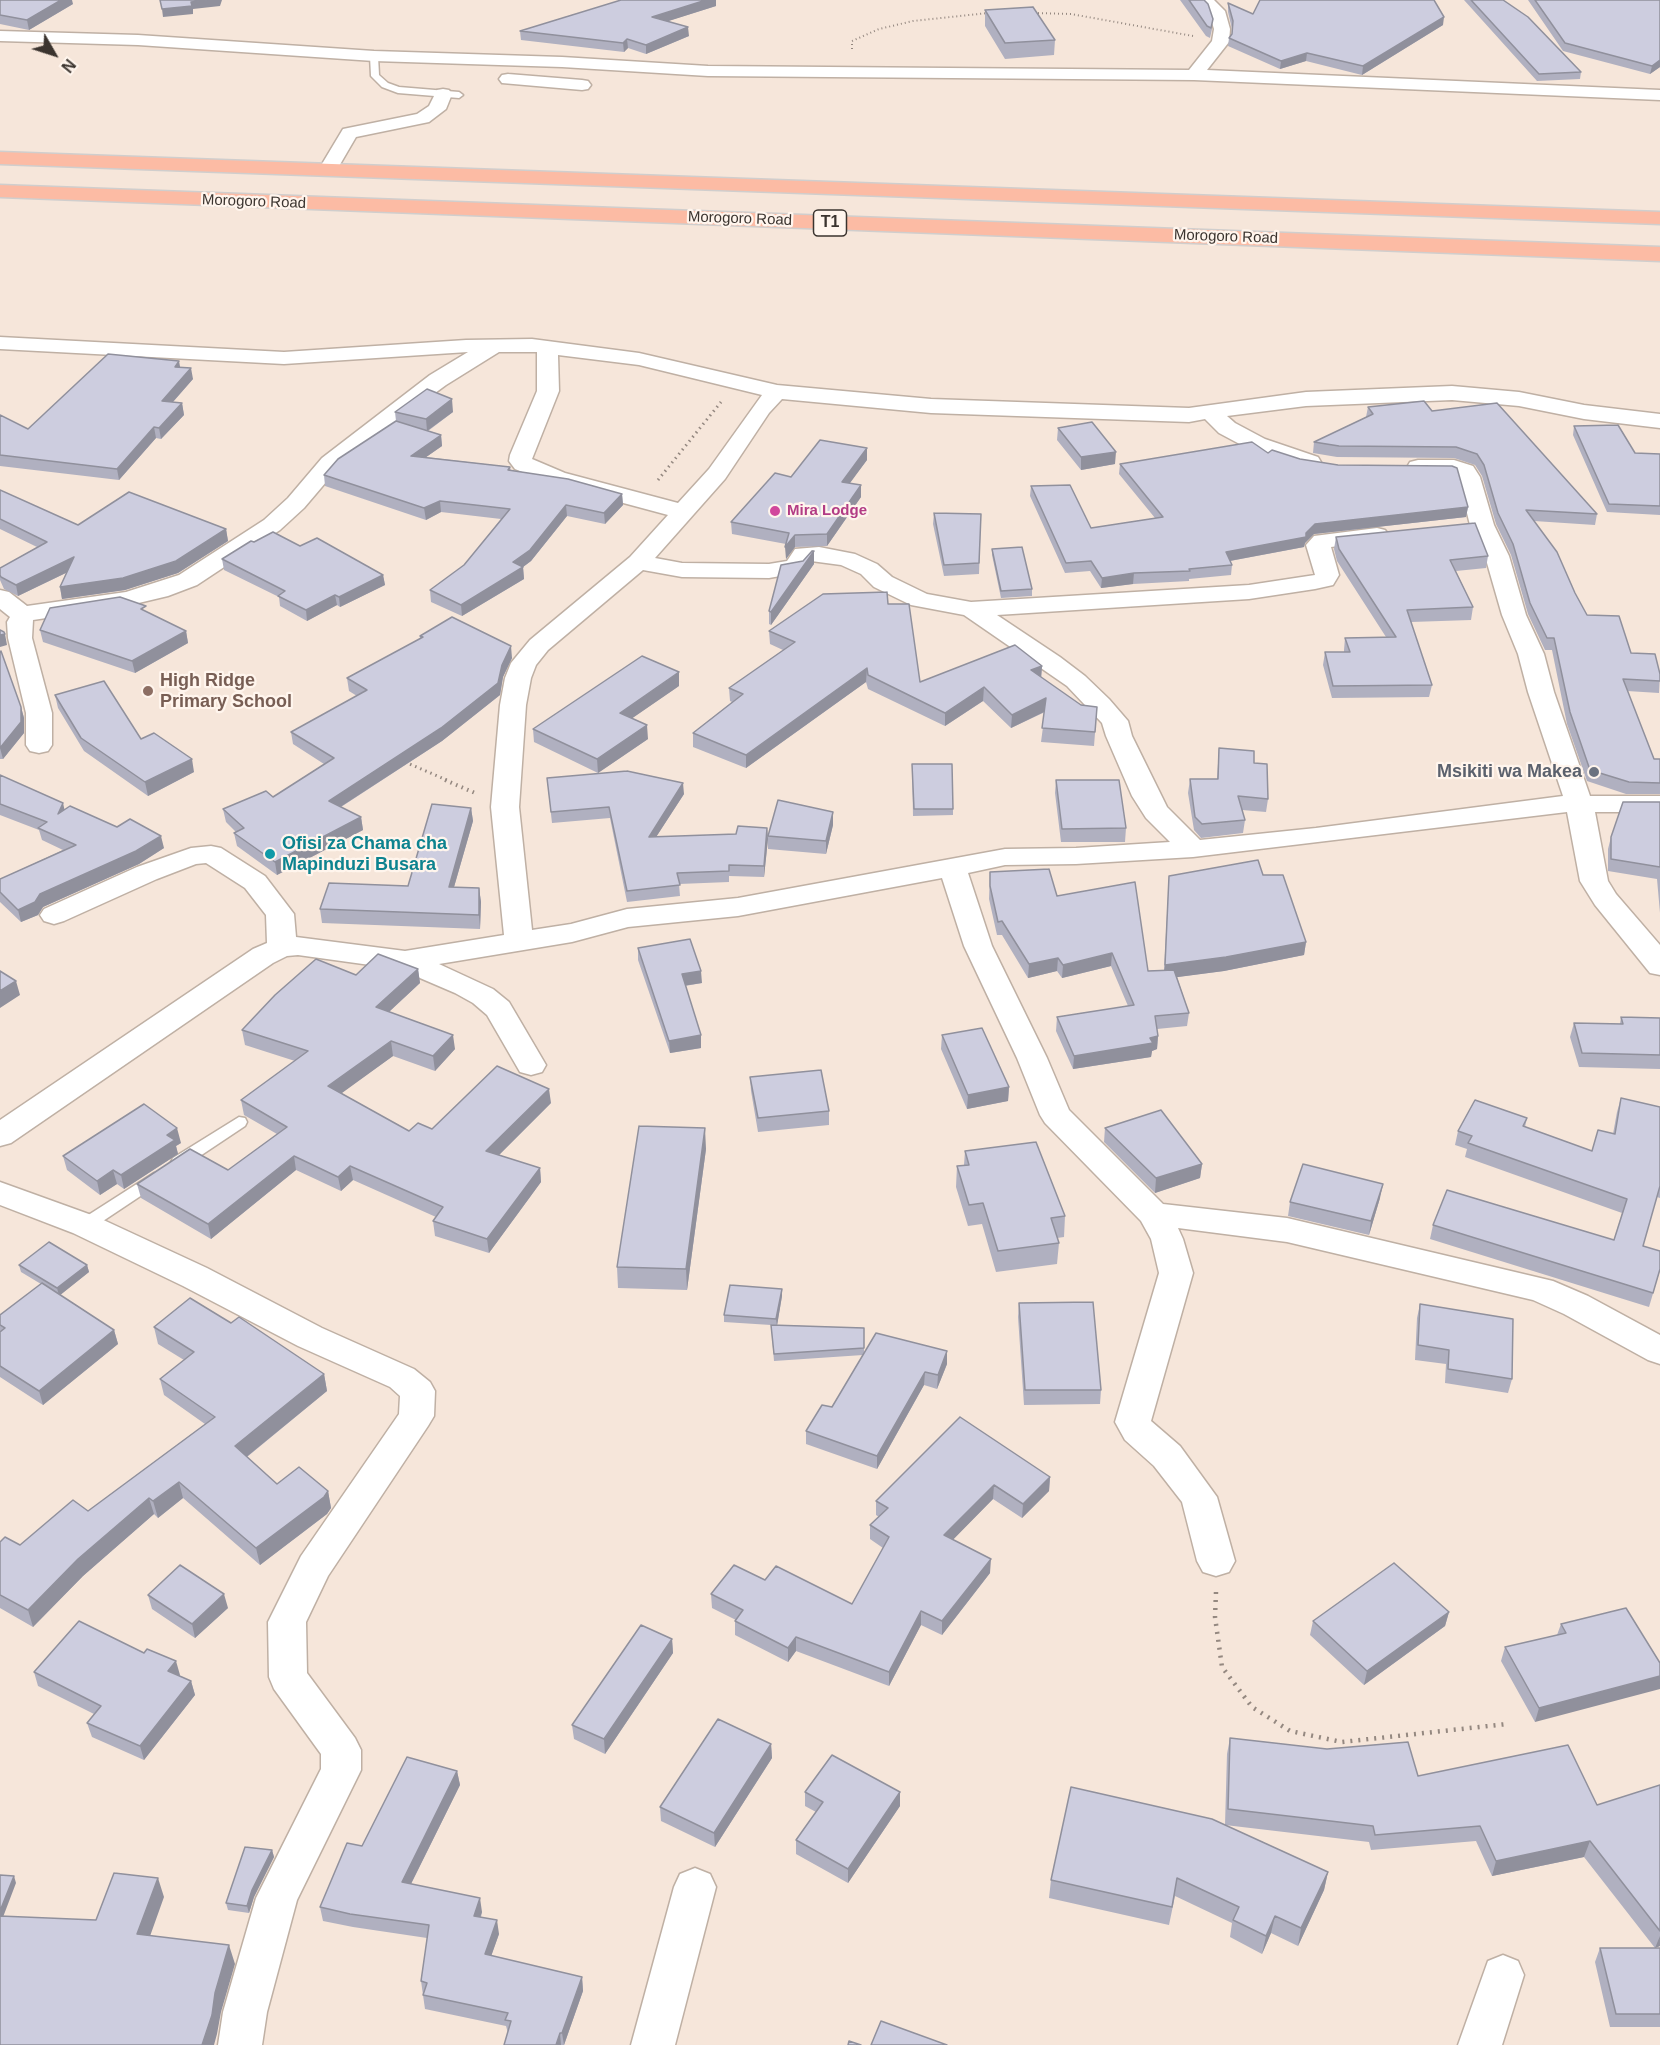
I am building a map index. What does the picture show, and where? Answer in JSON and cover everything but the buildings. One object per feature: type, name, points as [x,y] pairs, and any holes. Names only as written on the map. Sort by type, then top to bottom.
[{"type":"highway","name":"Morogoro Road","points":[[0,158],[1660,218]]},
{"type":"highway","name":"Morogoro Road","points":[[0,191],[1660,254]]},
{"type":"highway","points":[[0,205],[27,192]]},
{"type":"street","points":[[1194,75],[1220,42],[1222,29],[1217,11],[1204,0]]},
{"type":"street","points":[[0,36],[138,40],[374,56],[708,71],[856,70],[1194,75],[1660,95]]},
{"type":"street","points":[[498,60],[498,73],[501,77],[582,86]]},
{"type":"street","points":[[328,169],[349,133],[423,118],[437,109],[451,94]]},
{"type":"street","points":[[0,343],[284,358],[498,344],[547,346],[639,359],[777,392],[931,406],[1189,416],[1212,414],[1251,405],[1306,399],[1452,393],[1519,399],[1584,412],[1660,421]]},
{"type":"street","points":[[39,746],[39,713],[20,638],[19,622],[23,615],[39,610],[159,591],[188,580],[272,525],[296,503],[330,463],[378,423],[438,380],[498,344]]},
{"type":"street","points":[[547,346],[548,391],[521,455],[520,460],[523,464],[557,478],[684,512]]},
{"type":"street","points":[[519,942],[505,807],[513,705],[524,663],[550,634],[638,562],[717,474],[761,409],[777,392]]},
{"type":"street","points":[[1212,414],[1227,428],[1257,444],[1299,460],[1337,466]]},
{"type":"street","points":[[1397,468],[1454,467],[1465,471],[1469,477],[1472,526],[1497,556],[1514,615],[1531,654],[1541,692],[1579,802],[1594,881],[1605,899],[1660,966]]},
{"type":"street","points":[[638,562],[682,570],[769,571],[795,567],[803,554],[819,554],[847,559],[868,569],[883,582],[920,600],[971,609],[1059,606],[1206,595],[1315,582],[1324,580],[1328,575],[1318,545],[1322,541],[1396,532]]},
{"type":"street","points":[[0,597],[23,615]]},
{"type":"street","points":[[971,609],[1051,662],[1076,681],[1100,704],[1115,721],[1119,736],[1146,796],[1156,812],[1193,849]]},
{"type":"street","points":[[0,1135],[262,956],[282,947],[298,946],[405,960],[572,933],[627,918],[738,907],[1005,857],[1076,856],[1193,849],[1579,802],[1660,804]]},
{"type":"street","points":[[54,915],[147,873],[191,856],[211,854],[255,882],[280,914],[282,947]]},
{"type":"street","points":[[952,867],[978,946],[1032,1058],[1056,1115],[1154,1214],[1167,1239],[1176,1273],[1133,1422],[1138,1430],[1167,1456],[1199,1497],[1216,1561]]},
{"type":"street","points":[[405,960],[483,996],[506,1020],[531,1065]]},
{"type":"street","points":[[0,1193],[85,1225],[195,1277],[310,1337],[402,1378],[418,1391],[416,1416],[314,1567],[287,1622],[288,1677],[341,1750],[341,1770],[277,1898],[245,2012],[240,2045]]},
{"type":"street","points":[[1154,1214],[1287,1230],[1541,1290],[1576,1305],[1660,1350]]},
{"type":"street","points":[[653,2045],[695,1887]]},
{"type":"street","points":[[1480,2045],[1503,1975]]},
{"type":"lane","points":[[374,56],[375,76],[385,85],[398,90],[451,94]]},
{"type":"lane","points":[[85,1225],[239,1122]]},
{"type":"path","points":[[856,70],[852,58],[852,41],[866,33],[913,21],[993,13]]},
{"type":"path","points":[[1034,13],[1071,14],[1220,42]]},
{"type":"path","points":[[684,512],[654,492],[655,484],[737,384]]},
{"type":"path","points":[[398,759],[505,807]]},
{"type":"path","points":[[1216,1561],[1215,1617],[1222,1667],[1252,1707],[1290,1731],[1342,1742],[1507,1724]]},
{"type":"place","name":"Mira Lodge","points":[[775,511]]},
{"type":"place","name":"High Ridge Primary School","points":[[148,691]]},
{"type":"place","name":"Msikiti wa Makea","points":[[1594,772]]},
{"type":"place","name":"Ofisi za Chama cha Mapinduzi Busara","points":[[270,854]]}]
